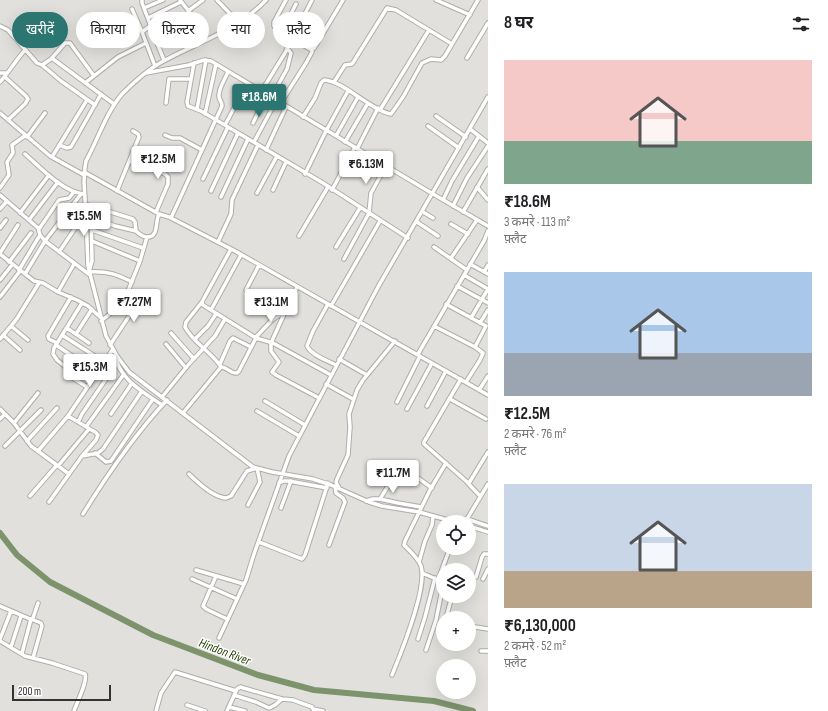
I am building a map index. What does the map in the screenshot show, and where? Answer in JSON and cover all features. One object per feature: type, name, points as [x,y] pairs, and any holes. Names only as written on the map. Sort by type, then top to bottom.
[{"type":"street","points":[[142,0],[148,18]]},
{"type":"street","points":[[144,8],[163,0]]},
{"type":"street","points":[[160,12],[181,1],[188,11],[203,0]]},
{"type":"street","points":[[217,0],[228,12]]},
{"type":"street","points":[[253,12],[266,0]]},
{"type":"street","points":[[280,12],[286,0]]},
{"type":"street","points":[[306,12],[312,0]]},
{"type":"street","points":[[325,30],[343,0]]},
{"type":"street","points":[[436,0],[470,15]]},
{"type":"street","points":[[303,117],[324,80],[334,82],[379,109],[390,114],[393,113],[422,63],[431,59],[443,59],[478,0]]},
{"type":"street","points":[[292,12],[296,4]]},
{"type":"street","points":[[334,82],[345,65],[352,64],[387,8],[396,10],[452,44]]},
{"type":"street","points":[[132,9],[155,66]]},
{"type":"street","points":[[467,58],[488,23]]},
{"type":"street","points":[[0,26],[8,30],[34,61],[42,65],[61,81],[95,105]]},
{"type":"street","points":[[142,32],[148,28]]},
{"type":"street","points":[[332,190],[379,109],[430,30]]},
{"type":"street","points":[[42,65],[51,59],[65,43],[70,43],[94,76]]},
{"type":"street","points":[[85,84],[118,57],[146,43]]},
{"type":"street","points":[[159,48],[164,60]]},
{"type":"street","points":[[191,48],[164,60],[130,86],[114,104],[86,161],[83,194],[85,204],[87,256],[101,319],[112,349],[130,372],[240,457],[257,468],[282,474],[307,477],[327,485]]},
{"type":"street","points":[[261,92],[288,48],[291,53],[289,64],[271,98]]},
{"type":"street","points":[[280,104],[306,63],[312,52],[312,48]]},
{"type":"street","points":[[0,82],[25,50]]},
{"type":"street","points":[[51,59],[55,60],[85,84],[114,104]]},
{"type":"street","points":[[146,73],[194,64],[206,60],[216,64],[280,104],[488,226]]},
{"type":"street","points":[[197,109],[206,60]]},
{"type":"street","points":[[194,64],[188,106],[197,109],[254,142],[408,238]]},
{"type":"street","points":[[205,114],[216,64]]},
{"type":"street","points":[[171,218],[222,106],[219,94],[228,72]]},
{"type":"street","points":[[0,73],[6,75],[28,99],[25,104],[8,120]]},
{"type":"street","points":[[166,103],[169,79],[191,79]]},
{"type":"street","points":[[203,180],[226,126],[247,84]]},
{"type":"street","points":[[305,174],[326,130],[348,91]]},
{"type":"street","points":[[59,144],[67,148],[71,147],[101,94]]},
{"type":"street","points":[[253,123],[267,95]]},
{"type":"street","points":[[336,136],[358,97]]},
{"type":"street","points":[[219,638],[250,570],[289,456],[378,287],[408,238],[488,97]]},
{"type":"street","points":[[52,157],[87,100]]},
{"type":"street","points":[[254,142],[276,101]]},
{"type":"street","points":[[345,142],[368,103]]},
{"type":"street","points":[[266,150],[286,107]]},
{"type":"street","points":[[0,113],[52,157],[157,213],[171,218],[231,249],[488,395]]},
{"type":"street","points":[[0,188],[8,175],[7,162],[12,153],[12,145],[26,136],[45,113]]},
{"type":"street","points":[[436,116],[466,137]]},
{"type":"street","points":[[428,126],[459,148]]},
{"type":"street","points":[[453,206],[467,178],[488,144],[470,129]]},
{"type":"street","points":[[117,191],[139,137],[138,134],[133,131]]},
{"type":"street","points":[[211,191],[238,133]]},
{"type":"street","points":[[165,135],[172,138],[180,138],[202,150]]},
{"type":"street","points":[[443,200],[452,181],[479,136]]},
{"type":"street","points":[[221,197],[248,139]]},
{"type":"street","points":[[218,242],[231,214],[232,200],[258,145]]},
{"type":"street","points":[[26,154],[58,182],[74,192],[83,194]]},
{"type":"street","points":[[257,193],[277,156]]},
{"type":"street","points":[[91,217],[115,226],[136,231],[142,236],[152,236],[156,232],[157,213],[168,184],[168,177],[165,174],[130,161]]},
{"type":"street","points":[[273,190],[286,162]]},
{"type":"street","points":[[344,259],[369,213],[371,193],[386,166]]},
{"type":"street","points":[[463,212],[488,169]]},
{"type":"street","points":[[20,213],[49,175]]},
{"type":"street","points":[[29,220],[58,182]]},
{"type":"street","points":[[300,236],[328,187]]},
{"type":"street","points":[[477,187],[488,200]]},
{"type":"street","points":[[39,229],[59,200],[71,196],[74,192]]},
{"type":"street","points":[[25,274],[45,241],[83,194]]},
{"type":"street","points":[[0,195],[39,229],[40,236],[45,241],[74,264],[90,274],[106,272],[113,273],[132,282]]},
{"type":"street","points":[[0,209],[7,201]]},
{"type":"street","points":[[85,204],[133,219],[135,222],[136,231]]},
{"type":"street","points":[[90,274],[92,261],[91,206]]},
{"type":"street","points":[[336,247],[360,208]]},
{"type":"street","points":[[423,212],[433,218]]},
{"type":"street","points":[[0,228],[6,220]]},
{"type":"street","points":[[451,258],[477,220]]},
{"type":"street","points":[[336,365],[309,350],[307,346],[313,331],[380,221]]},
{"type":"street","points":[[417,222],[438,236]]},
{"type":"street","points":[[59,252],[78,224],[86,223]]},
{"type":"street","points":[[451,224],[468,234]]},
{"type":"street","points":[[18,225],[0,254],[34,281],[43,283],[82,303],[92,309],[101,319]]},
{"type":"street","points":[[92,230],[143,248]]},
{"type":"street","points":[[398,402],[434,326],[470,264],[486,242],[488,231]]},
{"type":"street","points":[[0,280],[31,233]]},
{"type":"street","points":[[0,297],[40,236]]},
{"type":"street","points":[[101,319],[116,309],[126,296],[147,237]]},
{"type":"street","points":[[92,241],[140,260]]},
{"type":"street","points":[[434,247],[467,270]]},
{"type":"street","points":[[231,249],[202,302],[185,325],[186,330],[203,349],[221,365],[234,373],[237,373],[256,338],[272,320],[286,310]]},
{"type":"street","points":[[211,310],[241,255]]},
{"type":"street","points":[[58,292],[74,264]]},
{"type":"street","points":[[470,264],[486,273],[488,265]]},
{"type":"street","points":[[246,290],[259,265]]},
{"type":"street","points":[[464,275],[488,289],[471,318]]},
{"type":"street","points":[[20,350],[1,337],[39,283]]},
{"type":"street","points":[[458,286],[488,303]]},
{"type":"street","points":[[297,287],[271,343],[271,351],[280,362],[273,370],[273,374],[319,398]]},
{"type":"street","points":[[110,345],[145,292]]},
{"type":"street","points":[[71,297],[48,336],[49,339],[81,362]]},
{"type":"street","points":[[202,302],[203,305],[216,314],[256,338],[271,343],[331,375]]},
{"type":"street","points":[[82,303],[53,351],[54,356],[67,368],[71,377],[87,388]]},
{"type":"street","points":[[446,304],[486,326],[475,347]]},
{"type":"street","points":[[76,334],[92,309]]},
{"type":"street","points":[[480,323],[486,316],[488,310]]},
{"type":"street","points":[[195,339],[208,326],[216,314]]},
{"type":"street","points":[[162,397],[194,359],[218,334],[225,319]]},
{"type":"street","points":[[10,326],[28,340]]},
{"type":"street","points":[[434,326],[481,350],[483,355],[466,382]]},
{"type":"street","points":[[67,328],[89,343]]},
{"type":"street","points":[[171,332],[194,359]]},
{"type":"street","points":[[62,335],[104,362]]},
{"type":"street","points":[[183,413],[221,365],[230,341],[233,338],[251,347]]},
{"type":"street","points":[[329,545],[345,502],[344,498],[336,493],[336,482],[348,454],[350,427],[349,414],[353,399],[360,385],[395,341]]},
{"type":"street","points":[[166,344],[186,368]]},
{"type":"street","points":[[38,451],[68,416],[112,349]]},
{"type":"street","points":[[116,354],[117,363],[132,383],[162,405]]},
{"type":"street","points":[[340,359],[368,375]]},
{"type":"street","points":[[78,422],[117,363]]},
{"type":"street","points":[[407,409],[432,363]]},
{"type":"street","points":[[426,406],[446,371]]},
{"type":"street","points":[[30,496],[88,428],[124,374]]},
{"type":"street","points":[[479,390],[488,376]]},
{"type":"street","points":[[461,379],[424,442],[426,447],[446,463],[480,496]]},
{"type":"street","points":[[111,414],[132,383]]},
{"type":"street","points":[[326,384],[353,399]]},
{"type":"street","points":[[82,456],[99,452],[103,449],[142,391]]},
{"type":"street","points":[[14,423],[38,393]]},
{"type":"street","points":[[95,453],[106,462],[111,461],[154,399]]},
{"type":"street","points":[[450,399],[486,419]]},
{"type":"street","points":[[83,514],[95,494],[136,436],[166,400]]},
{"type":"street","points":[[265,401],[305,425]]},
{"type":"street","points":[[27,441],[57,408]]},
{"type":"street","points":[[0,409],[14,423],[27,441],[68,474]]},
{"type":"street","points":[[5,446],[41,410]]},
{"type":"street","points":[[257,411],[299,436]]},
{"type":"street","points":[[0,419],[5,414]]},
{"type":"street","points":[[49,502],[68,474],[96,440],[98,435],[68,416]]},
{"type":"street","points":[[469,484],[488,452]]},
{"type":"street","points":[[392,675],[413,618],[422,573],[419,562],[404,544],[406,536],[446,463]]},
{"type":"street","points":[[189,474],[200,484],[219,496],[226,498],[231,496],[247,471],[257,468]]},
{"type":"street","points":[[248,505],[260,482],[257,468]]},
{"type":"street","points":[[380,498],[393,478],[404,471],[408,471],[432,488]]},
{"type":"street","points":[[279,483],[291,481],[337,487],[366,501],[382,506],[420,512],[436,517]]},
{"type":"street","points":[[282,508],[291,481]]},
{"type":"street","points":[[259,542],[302,559],[305,555],[327,485]]},
{"type":"street","points":[[469,515],[488,485]]},
{"type":"street","points":[[366,501],[380,498],[421,507]]},
{"type":"street","points":[[419,562],[425,541],[432,525],[433,516]]},
{"type":"street","points":[[476,521],[488,526]]},
{"type":"street","points":[[476,528],[488,532]]},
{"type":"street","points":[[476,578],[482,557],[484,554],[488,554]]},
{"type":"street","points":[[483,579],[488,569]]},
{"type":"street","points":[[196,570],[244,584]]},
{"type":"street","points":[[418,639],[436,579],[422,573]]},
{"type":"street","points":[[216,576],[203,604],[204,608],[227,620]]},
{"type":"street","points":[[192,579],[237,599]]},
{"type":"street","points":[[426,650],[436,620],[439,603]]},
{"type":"street","points":[[22,653],[31,619],[38,604]]},
{"type":"street","points":[[0,606],[42,624],[33,658]]},
{"type":"street","points":[[11,611],[0,640],[33,658],[74,670],[86,676],[74,711]]},
{"type":"street","points":[[11,647],[22,616]]},
{"type":"street","points":[[476,627],[488,629]]},
{"type":"street","points":[[481,651],[488,651]]},
{"type":"street","points":[[156,711],[161,693],[176,672],[236,691]]},
{"type":"street","points":[[227,711],[238,687],[282,699],[293,700],[314,710],[323,711]]},
{"type":"street","points":[[234,695],[269,708],[282,699]]},
{"type":"street","points":[[187,705],[205,711]]},
{"type":"street","points":[[229,707],[245,711]]},
{"type":"waterway","name":"Hindon River","points":[[0,533],[17,555],[50,582],[153,635],[258,675],[314,690],[434,701],[473,711]]}]
